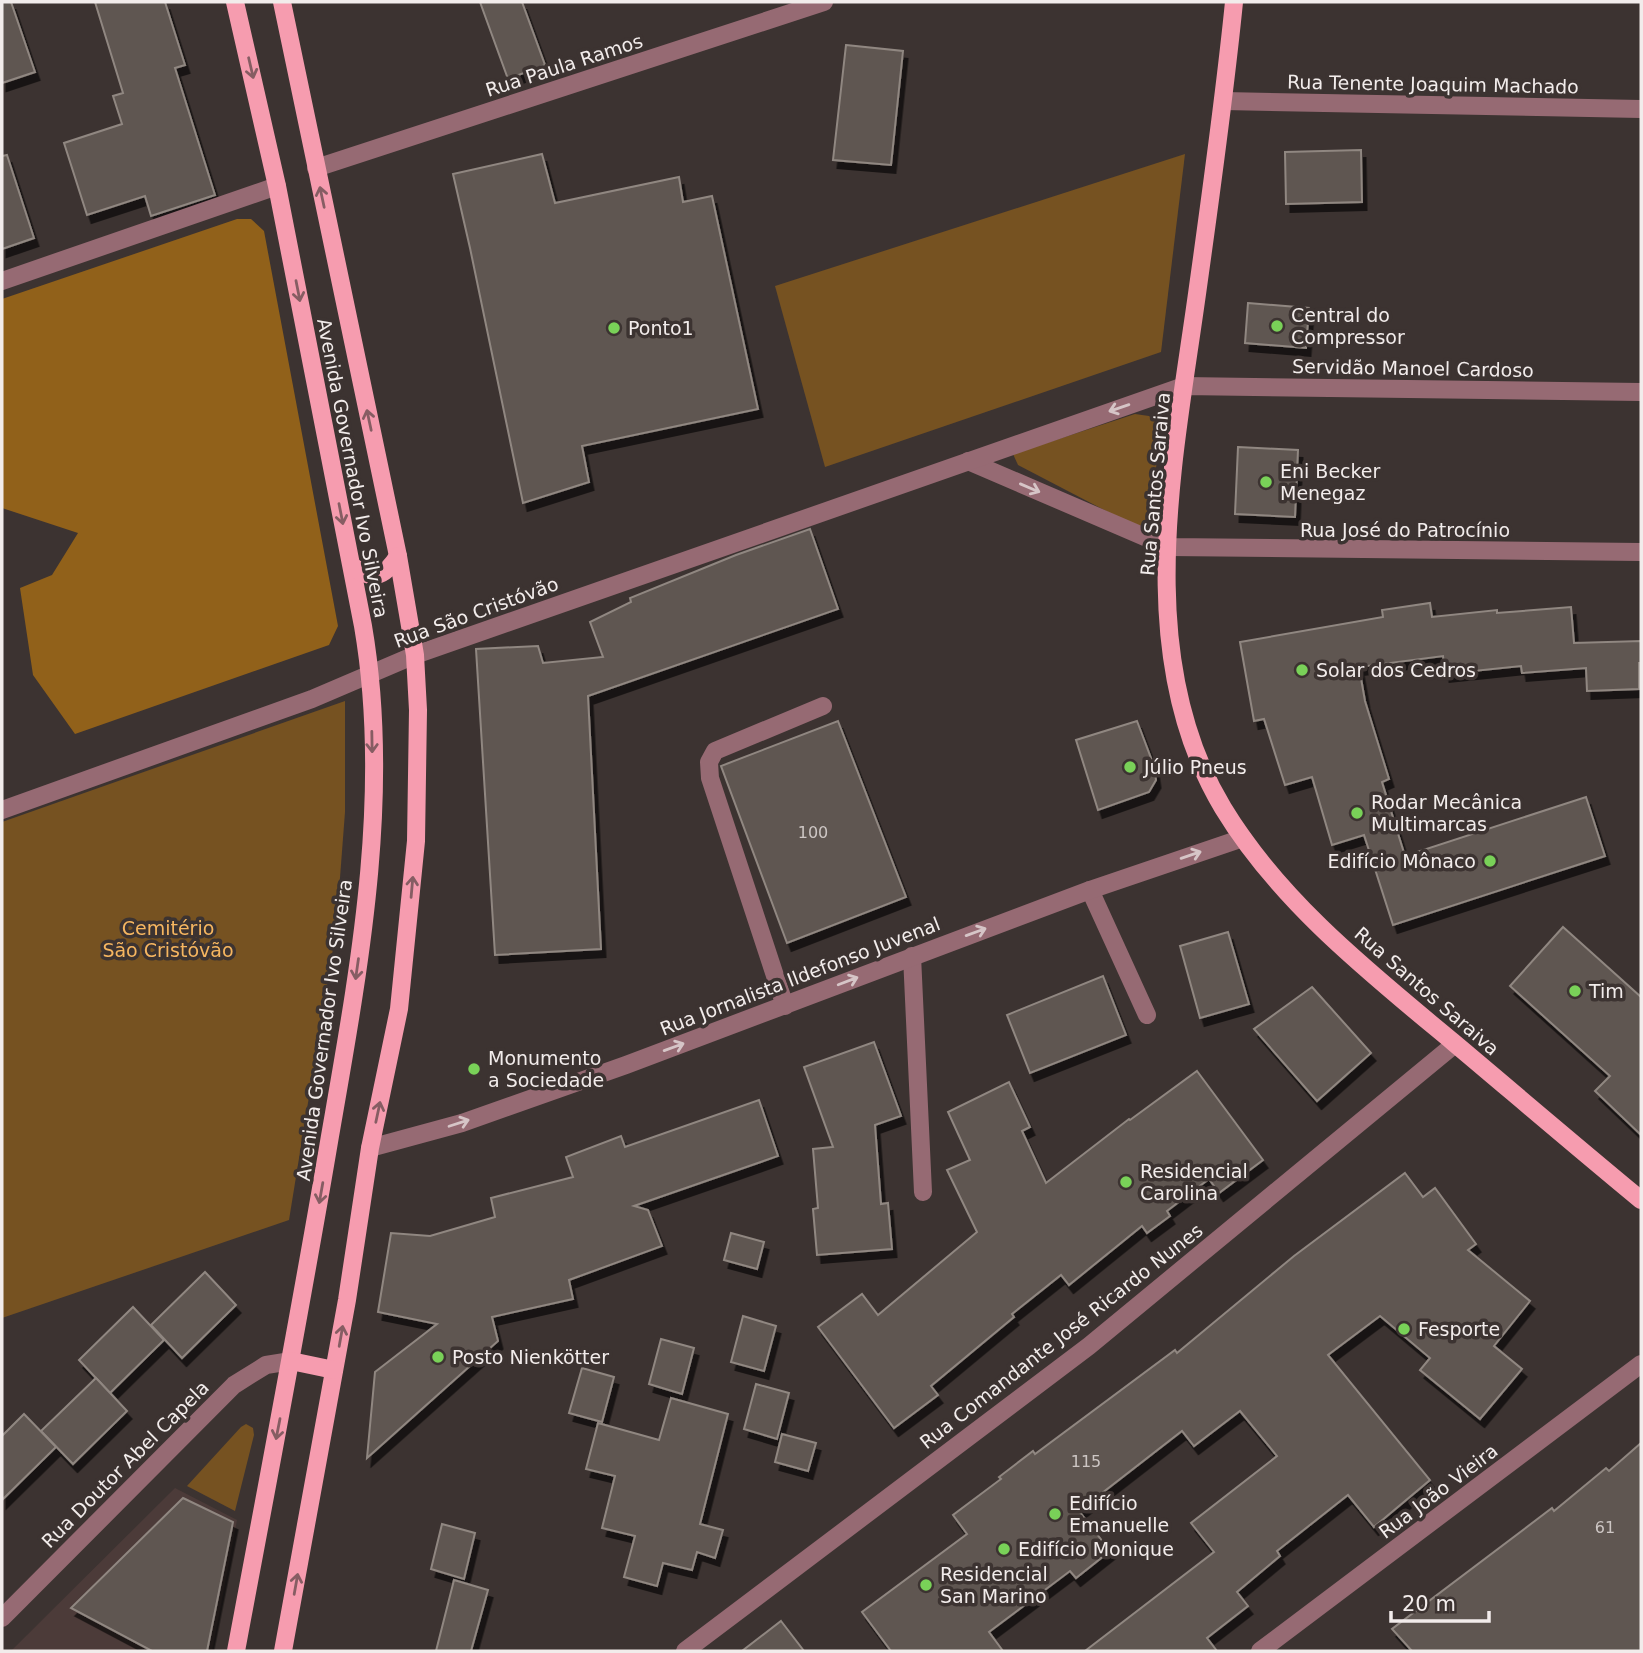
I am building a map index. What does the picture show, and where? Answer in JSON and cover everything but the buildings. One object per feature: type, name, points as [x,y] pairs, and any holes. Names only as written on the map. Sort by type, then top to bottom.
[{"type":"main road","name":"Avenida Governador Ivo Silveira","points":[[236,2],[277,186],[371,674],[374,800],[360,953],[291,1362],[236,1651]]},
{"type":"main road","name":"Avenida Governador Ivo Silveira","points":[[282,2],[398,556],[415,655],[418,778],[412,889],[399,1009],[370,1149],[334,1370],[283,1651]]},
{"type":"main road","name":"Rua Santos Saraiva","points":[[1234,2],[1224,101],[1184,386],[1168,547],[1170,635],[1174,674],[1200,764],[1222,807],[1243,838],[1291,897],[1386,985],[1641,1200]]},
{"type":"main road","points":[[352,566],[363,575],[377,576],[390,569],[398,556]]},
{"type":"main road","points":[[291,1362],[334,1370]]},
{"type":"street","name":"Rua Paula Ramos","points":[[316,168],[824,2]]},
{"type":"street","name":"Rua Tenente Joaquim Machado","points":[[1224,101],[1641,109]]},
{"type":"street","points":[[2,281],[277,186]]},
{"type":"street","name":"Servidão Manoel Cardoso","points":[[1184,386],[1641,391]]},
{"type":"street","name":"Rua São Cristóvão","points":[[2,810],[312,699],[415,655],[1184,386]]},
{"type":"street","points":[[968,461],[1168,547]]},
{"type":"street","name":"Rua José do Patrocínio","points":[[1168,547],[1641,552]]},
{"type":"street","points":[[785,1006],[710,778],[709,762],[715,751],[823,706]]},
{"type":"street","name":"Rua Jornalista Ildefonso Juvenal","points":[[370,1149],[461,1123],[785,1006],[1090,890],[1243,838]]},
{"type":"street","points":[[1090,890],[1147,1015]]},
{"type":"street","points":[[912,956],[923,1192]]},
{"type":"street","name":"Rua Comandante José Ricardo Nunes","points":[[685,1651],[1088,1346],[1455,1044]]},
{"type":"street","name":"Rua Doutor Abel Capela","points":[[2,1618],[234,1385],[265,1366],[291,1362]]},
{"type":"street","name":"Rua João Vieira","points":[[1260,1651],[1641,1364]]},
{"type":"shaded area","points":[[237,219],[251,219],[264,231],[338,626],[329,645],[75,734],[33,675],[20,588],[52,575],[78,533],[2,508],[2,299]]},
{"type":"shaded area","points":[[175,1488],[237,1520],[212,1651],[11,1651]]},
{"type":"green space","points":[[1185,154],[1161,352],[825,467],[775,286]]},
{"type":"green space","points":[[1135,414],[1149,416],[1161,426],[1150,519],[1142,526],[1133,525],[1018,465],[1013,454]]},
{"type":"green space","name":"Cemitério São Cristóvão","points":[[345,701],[345,812],[336,930],[289,1220],[2,1318],[2,822]]},
{"type":"green space","points":[[246,1424],[253,1428],[254,1435],[235,1511],[187,1486]]},
{"type":"place","name":"Central do Compressor","points":[[1277,326]]},
{"type":"place","name":"Ponto1","points":[[614,328]]},
{"type":"place","name":"Eni Becker Menegaz","points":[[1266,482]]},
{"type":"place","name":"Solar dos Cedros","points":[[1302,670]]},
{"type":"place","name":"Júlio Pneus","points":[[1130,767]]},
{"type":"place","name":"Rodar Mecânica Multimarcas","points":[[1357,813]]},
{"type":"place","name":"Edifício Mônaco","points":[[1490,861]]},
{"type":"place","name":"Tim","points":[[1575,991]]},
{"type":"place","name":"Monumento a Sociedade","points":[[474,1069]]},
{"type":"place","name":"Residencial Carolina","points":[[1126,1182]]},
{"type":"place","name":"Fesporte","points":[[1404,1329]]},
{"type":"place","name":"Posto Nienkötter","points":[[438,1357]]},
{"type":"place","name":"Edifício Emanuelle","points":[[1055,1514]]},
{"type":"place","name":"Edifício Monique","points":[[1004,1549]]},
{"type":"place","name":"Residencial San Marino","points":[[926,1585]]}]
